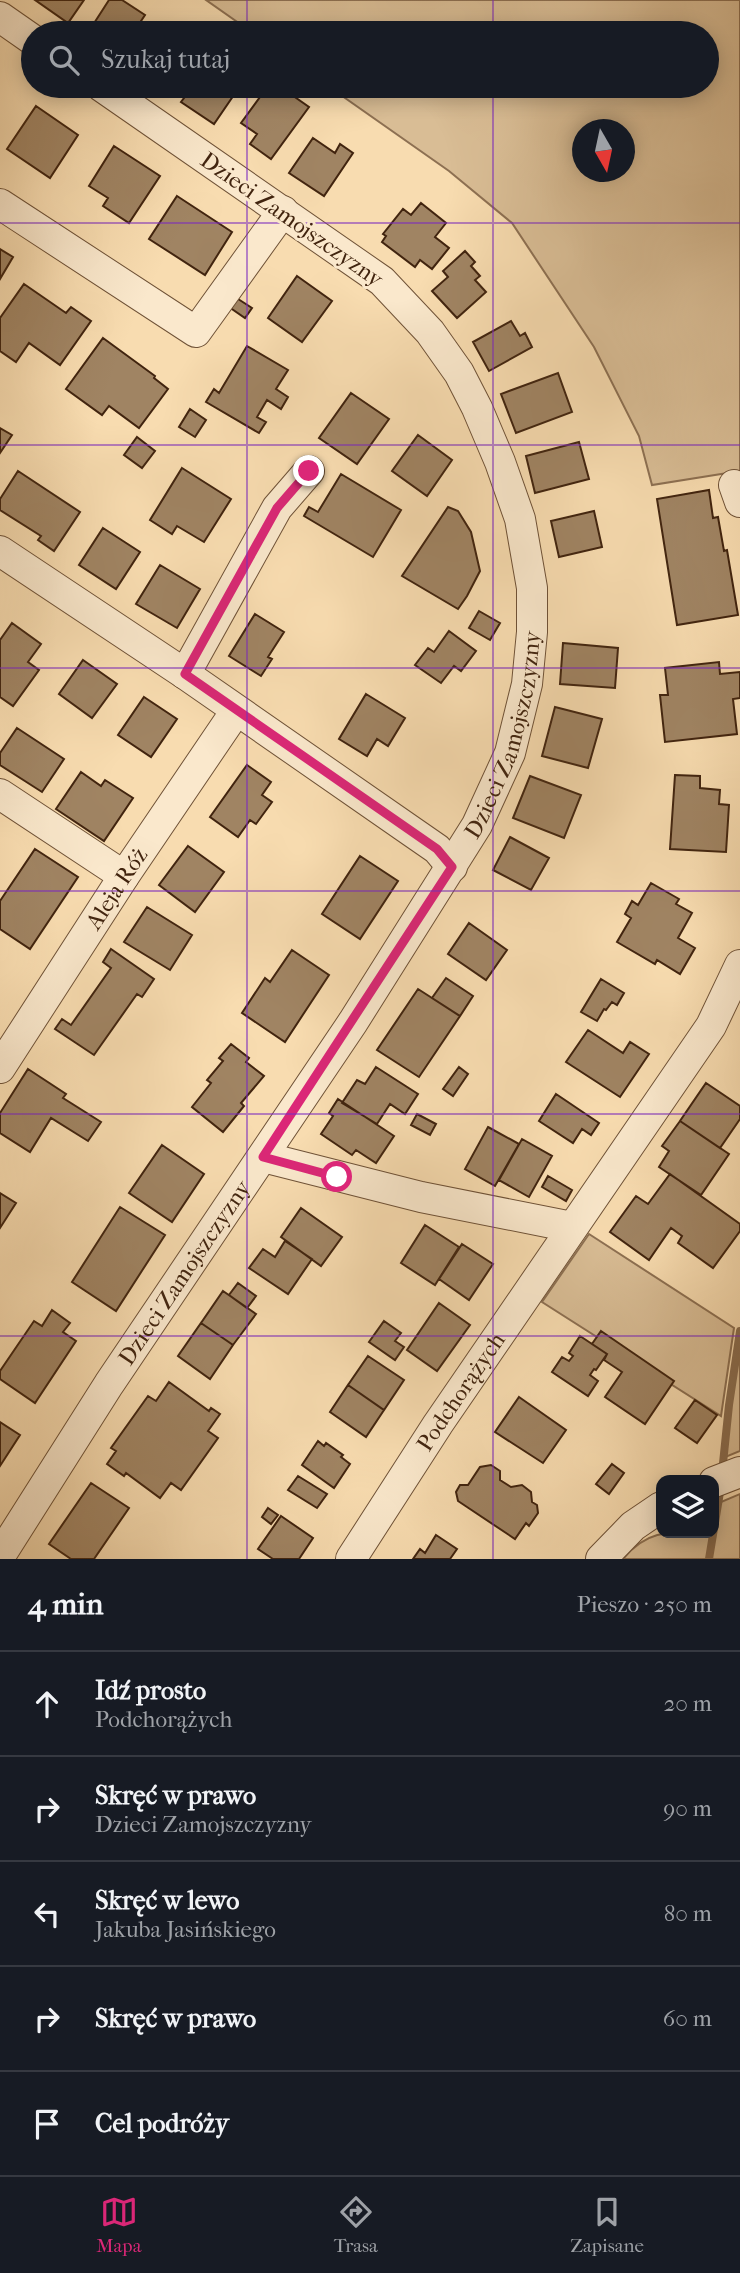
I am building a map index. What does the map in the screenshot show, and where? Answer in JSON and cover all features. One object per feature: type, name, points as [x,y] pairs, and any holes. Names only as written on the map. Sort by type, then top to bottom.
[{"type":"street","points":[[0,17],[21,32]]},
{"type":"street","name":"Dzieci Zamojszczyzny","points":[[0,1556],[109,1384],[263,1157],[477,825],[510,753],[527,684],[532,632],[532,588],[520,519],[477,408],[458,373],[430,332],[382,281],[119,98]]},
{"type":"street","points":[[0,204],[196,332],[284,211]]},
{"type":"street","points":[[185,674],[277,508],[309,471]]},
{"type":"street","points":[[0,551],[185,674],[437,849],[452,867]]},
{"type":"street","name":"Aleja Róż","points":[[0,1068],[124,876],[236,711]]},
{"type":"street","points":[[0,794],[124,876]]},
{"type":"street","name":"Podchorążych","points":[[351,1559],[438,1424],[710,1026],[740,965]]},
{"type":"street","points":[[263,1157],[421,1197],[572,1227]]},
{"type":"street","points":[[719,1480],[740,1472]]},
{"type":"street","points":[[601,1559],[633,1526],[656,1510]]},
{"type":"shaded area","points":[[206,0],[740,0],[740,471],[652,485],[639,436],[594,347],[512,223],[449,171],[345,98],[719,98],[719,21],[236,21]]},
{"type":"shaded area","points":[[589,1234],[734,1328],[721,1416],[542,1302]]},
{"type":"shaded area","points":[[740,1331],[740,1451],[723,1458]]},
{"type":"shaded area","points":[[740,1494],[740,1559],[623,1559],[633,1548],[653,1536],[719,1538],[719,1503]]},
{"type":"building","points":[[35,0],[84,0],[69,21],[65,21]]},
{"type":"building","points":[[109,0],[122,0],[145,15],[141,21],[95,21]]},
{"type":"building","points":[[184,98],[232,98],[214,124],[181,102]]},
{"type":"building","points":[[259,98],[296,98],[309,107],[271,159],[250,144],[257,134],[241,123]]},
{"type":"building","points":[[36,106],[78,135],[50,178],[7,149]]},
{"type":"building","points":[[313,138],[335,153],[340,144],[353,153],[324,196],[289,173]]},
{"type":"building","points":[[114,146],[160,176],[129,223],[103,206],[108,198],[89,186]]},
{"type":"building","points":[[177,196],[232,232],[205,275],[149,239]]},
{"type":"building","points":[[421,203],[446,223],[435,237],[449,248],[432,269],[420,260],[415,267],[382,242],[386,236],[383,234],[403,209],[411,215]]},
{"type":"building","points":[[0,249],[13,257],[0,279]]},
{"type":"building","points":[[465,251],[475,262],[471,266],[480,276],[475,280],[486,292],[457,318],[432,291],[448,277],[443,271]]},
{"type":"building","points":[[297,276],[332,301],[302,342],[268,318]]},
{"type":"building","points":[[24,284],[66,313],[71,307],[91,321],[60,365],[29,343],[16,362],[0,351],[0,318]]},
{"type":"building","points":[[235,297],[252,308],[245,318],[229,307]]},
{"type":"building","points":[[511,321],[520,336],[525,333],[532,347],[489,371],[473,342]]},
{"type":"building","points":[[103,338],[155,376],[154,378],[168,389],[139,428],[109,406],[102,415],[66,389]]},
{"type":"building","points":[[247,346],[288,370],[276,389],[288,397],[281,409],[267,400],[257,417],[266,422],[259,433],[206,402],[214,389],[219,393]]},
{"type":"building","points":[[558,373],[572,412],[516,433],[501,394]]},
{"type":"building","points":[[351,393],[389,419],[357,464],[319,438]]},
{"type":"building","points":[[190,409],[206,420],[195,437],[179,427]]},
{"type":"building","points":[[0,428],[12,435],[0,453]]},
{"type":"building","points":[[418,435],[452,460],[427,496],[392,471]]},
{"type":"building","points":[[137,437],[155,451],[142,468],[124,455]]},
{"type":"building","points":[[579,442],[589,479],[535,493],[526,456]]},
{"type":"building","points":[[182,468],[231,499],[204,542],[177,526],[172,534],[150,520]]},
{"type":"building","points":[[18,471],[80,512],[54,551],[38,540],[41,536],[0,510],[0,499]]},
{"type":"building","points":[[341,474],[401,510],[373,557],[304,516],[309,507],[318,512]]},
{"type":"building","points":[[709,490],[713,518],[718,517],[724,551],[727,550],[738,615],[677,625],[657,499]]},
{"type":"building","points":[[448,507],[458,511],[471,532],[480,571],[458,609],[402,576]]},
{"type":"building","points":[[594,511],[602,547],[559,557],[551,521]]},
{"type":"building","points":[[103,528],[140,552],[116,589],[79,565]]},
{"type":"building","points":[[160,565],[200,589],[177,628],[136,604]]},
{"type":"building","points":[[479,611],[500,623],[490,640],[469,628]]},
{"type":"building","points":[[255,614],[284,632],[268,657],[272,659],[261,676],[229,656]]},
{"type":"building","points":[[12,623],[41,644],[28,662],[39,670],[13,706],[0,697],[0,640]]},
{"type":"building","points":[[449,631],[476,651],[461,671],[454,666],[441,683],[415,665],[428,648],[434,652]]},
{"type":"building","points":[[563,643],[618,648],[615,688],[560,684]]},
{"type":"building","points":[[83,660],[117,684],[92,718],[59,694]]},
{"type":"building","points":[[719,662],[720,674],[740,672],[740,698],[733,699],[737,734],[665,742],[660,695],[668,695],[665,668]]},
{"type":"building","points":[[366,694],[405,718],[388,746],[377,739],[367,756],[339,739]]},
{"type":"building","points":[[144,697],[177,719],[151,757],[118,735]]},
{"type":"building","points":[[555,707],[602,719],[588,768],[542,756]]},
{"type":"building","points":[[17,728],[64,759],[42,792],[0,765],[0,753]]},
{"type":"building","points":[[247,765],[271,782],[262,795],[272,802],[256,824],[250,820],[238,837],[210,817]]},
{"type":"building","points":[[81,772],[101,786],[105,780],[133,798],[104,841],[56,809]]},
{"type":"building","points":[[675,775],[700,776],[700,788],[720,790],[719,804],[729,805],[726,852],[670,849]]},
{"type":"building","points":[[530,776],[581,795],[564,838],[513,818]]},
{"type":"building","points":[[510,837],[549,858],[531,890],[493,870]]},
{"type":"building","points":[[188,846],[224,872],[195,912],[159,885]]},
{"type":"building","points":[[35,849],[78,877],[30,949],[0,929],[0,901]]},
{"type":"building","points":[[360,856],[398,881],[360,939],[322,914]]},
{"type":"building","points":[[651,883],[679,899],[676,904],[692,913],[678,938],[695,948],[680,974],[657,960],[655,964],[617,942],[631,918],[625,914],[632,901],[638,905]]},
{"type":"building","points":[[147,907],[192,935],[170,970],[124,942]]},
{"type":"building","points":[[469,923],[507,950],[486,980],[448,954]]},
{"type":"building","points":[[111,949],[154,979],[142,997],[137,994],[94,1055],[55,1029],[62,1019],[71,1025],[111,968],[103,962]]},
{"type":"building","points":[[292,950],[329,975],[285,1042],[242,1013],[265,978],[270,982]]},
{"type":"building","points":[[446,978],[473,996],[460,1016],[432,998]]},
{"type":"building","points":[[601,979],[624,993],[617,1005],[612,1002],[604,1009],[597,1021],[581,1012]]},
{"type":"building","points":[[418,989],[460,1016],[419,1077],[377,1050]]},
{"type":"building","points":[[588,1030],[623,1053],[630,1042],[649,1054],[620,1097],[566,1062]]},
{"type":"building","points":[[231,1044],[249,1058],[246,1062],[264,1076],[241,1103],[244,1106],[223,1132],[192,1107],[211,1083],[207,1080],[223,1061],[219,1058]]},
{"type":"building","points":[[376,1067],[418,1094],[405,1114],[390,1104],[377,1124],[342,1103],[357,1080],[365,1084]]},
{"type":"building","points":[[459,1067],[468,1074],[453,1096],[443,1089]]},
{"type":"building","points":[[28,1069],[66,1094],[63,1098],[101,1122],[88,1141],[51,1118],[30,1152],[0,1133],[0,1113]]},
{"type":"building","points":[[706,1083],[740,1106],[740,1119],[720,1148],[680,1121]]},
{"type":"building","points":[[556,1094],[599,1123],[591,1135],[582,1129],[573,1143],[539,1121]]},
{"type":"building","points":[[338,1099],[394,1136],[376,1163],[356,1150],[352,1155],[321,1134],[333,1116],[329,1113]]},
{"type":"building","points":[[417,1114],[436,1124],[430,1135],[411,1125]]},
{"type":"building","points":[[680,1121],[729,1154],[701,1195],[659,1167],[669,1151],[662,1146]]},
{"type":"building","points":[[488,1127],[519,1144],[495,1186],[465,1169]]},
{"type":"building","points":[[522,1139],[552,1156],[529,1197],[499,1180]]},
{"type":"building","points":[[162,1145],[204,1174],[172,1222],[129,1193]]},
{"type":"building","points":[[670,1174],[740,1224],[740,1231],[713,1268],[678,1243],[682,1236],[671,1228],[649,1260],[610,1232],[636,1196],[648,1204]]},
{"type":"building","points":[[548,1176],[572,1190],[566,1201],[542,1187]]},
{"type":"building","points":[[0,1193],[16,1203],[0,1228]]},
{"type":"building","points":[[120,1207],[165,1235],[116,1311],[72,1282]]},
{"type":"building","points":[[301,1208],[342,1237],[321,1266],[281,1237]]},
{"type":"building","points":[[425,1225],[459,1247],[435,1285],[401,1263]]},
{"type":"building","points":[[285,1241],[312,1259],[288,1294],[249,1268],[263,1249],[275,1257]]},
{"type":"building","points":[[462,1244],[493,1264],[469,1300],[439,1279]]},
{"type":"building","points":[[238,1283],[256,1296],[247,1308],[229,1295]]},
{"type":"building","points":[[223,1291],[256,1314],[233,1345],[201,1323]]},
{"type":"building","points":[[439,1303],[470,1325],[437,1371],[407,1350]]},
{"type":"building","points":[[52,1310],[70,1323],[63,1332],[76,1341],[35,1403],[0,1379],[0,1371],[34,1321],[42,1326]]},
{"type":"building","points":[[384,1321],[401,1333],[395,1341],[404,1347],[395,1360],[369,1342]]},
{"type":"building","points":[[201,1323],[233,1345],[210,1379],[178,1356]]},
{"type":"building","points":[[601,1331],[674,1381],[645,1424],[605,1397],[622,1372],[604,1360],[607,1354],[592,1344]]},
{"type":"building","points":[[580,1336],[607,1354],[590,1375],[598,1381],[588,1396],[552,1372],[562,1357],[569,1361],[573,1356],[569,1353]]},
{"type":"building","points":[[368,1356],[404,1380],[384,1410],[348,1385]]},
{"type":"building","points":[[169,1382],[209,1411],[211,1408],[220,1414],[208,1431],[218,1438],[181,1490],[171,1483],[160,1498],[126,1473],[124,1476],[107,1464],[116,1451],[111,1448],[148,1396],[156,1401]]},
{"type":"building","points":[[348,1385],[384,1410],[366,1437],[330,1412]]},
{"type":"building","points":[[519,1397],[566,1430],[543,1463],[495,1432]]},
{"type":"building","points":[[695,1400],[717,1415],[697,1443],[675,1428]]},
{"type":"building","points":[[0,1422],[20,1435],[0,1466]]},
{"type":"building","points":[[318,1441],[324,1446],[326,1443],[343,1455],[341,1457],[350,1464],[334,1488],[302,1465]]},
{"type":"building","points":[[612,1464],[624,1473],[609,1494],[596,1484]]},
{"type":"building","points":[[491,1465],[500,1471],[500,1480],[511,1487],[522,1485],[531,1492],[532,1502],[537,1505],[538,1513],[529,1526],[526,1523],[515,1539],[458,1501],[456,1492],[460,1485],[468,1485],[480,1467]]},
{"type":"building","points":[[298,1476],[327,1494],[317,1508],[288,1490]]},
{"type":"building","points":[[91,1483],[129,1508],[94,1559],[71,1559],[49,1544]]},
{"type":"building","points":[[268,1508],[278,1515],[271,1524],[262,1517]]},
{"type":"building","points":[[281,1516],[313,1538],[299,1559],[273,1559],[258,1549]]},
{"type":"building","points":[[436,1535],[457,1549],[450,1559],[413,1559],[420,1549],[425,1553]]},
{"type":"waterway","points":[[722,1473],[740,1331]]},
{"type":"waterway","points":[[709,1559],[721,1486]]},
{"type":"route","points":[[309,471],[277,508],[185,674],[437,849],[452,867],[263,1157],[337,1177]]}]
